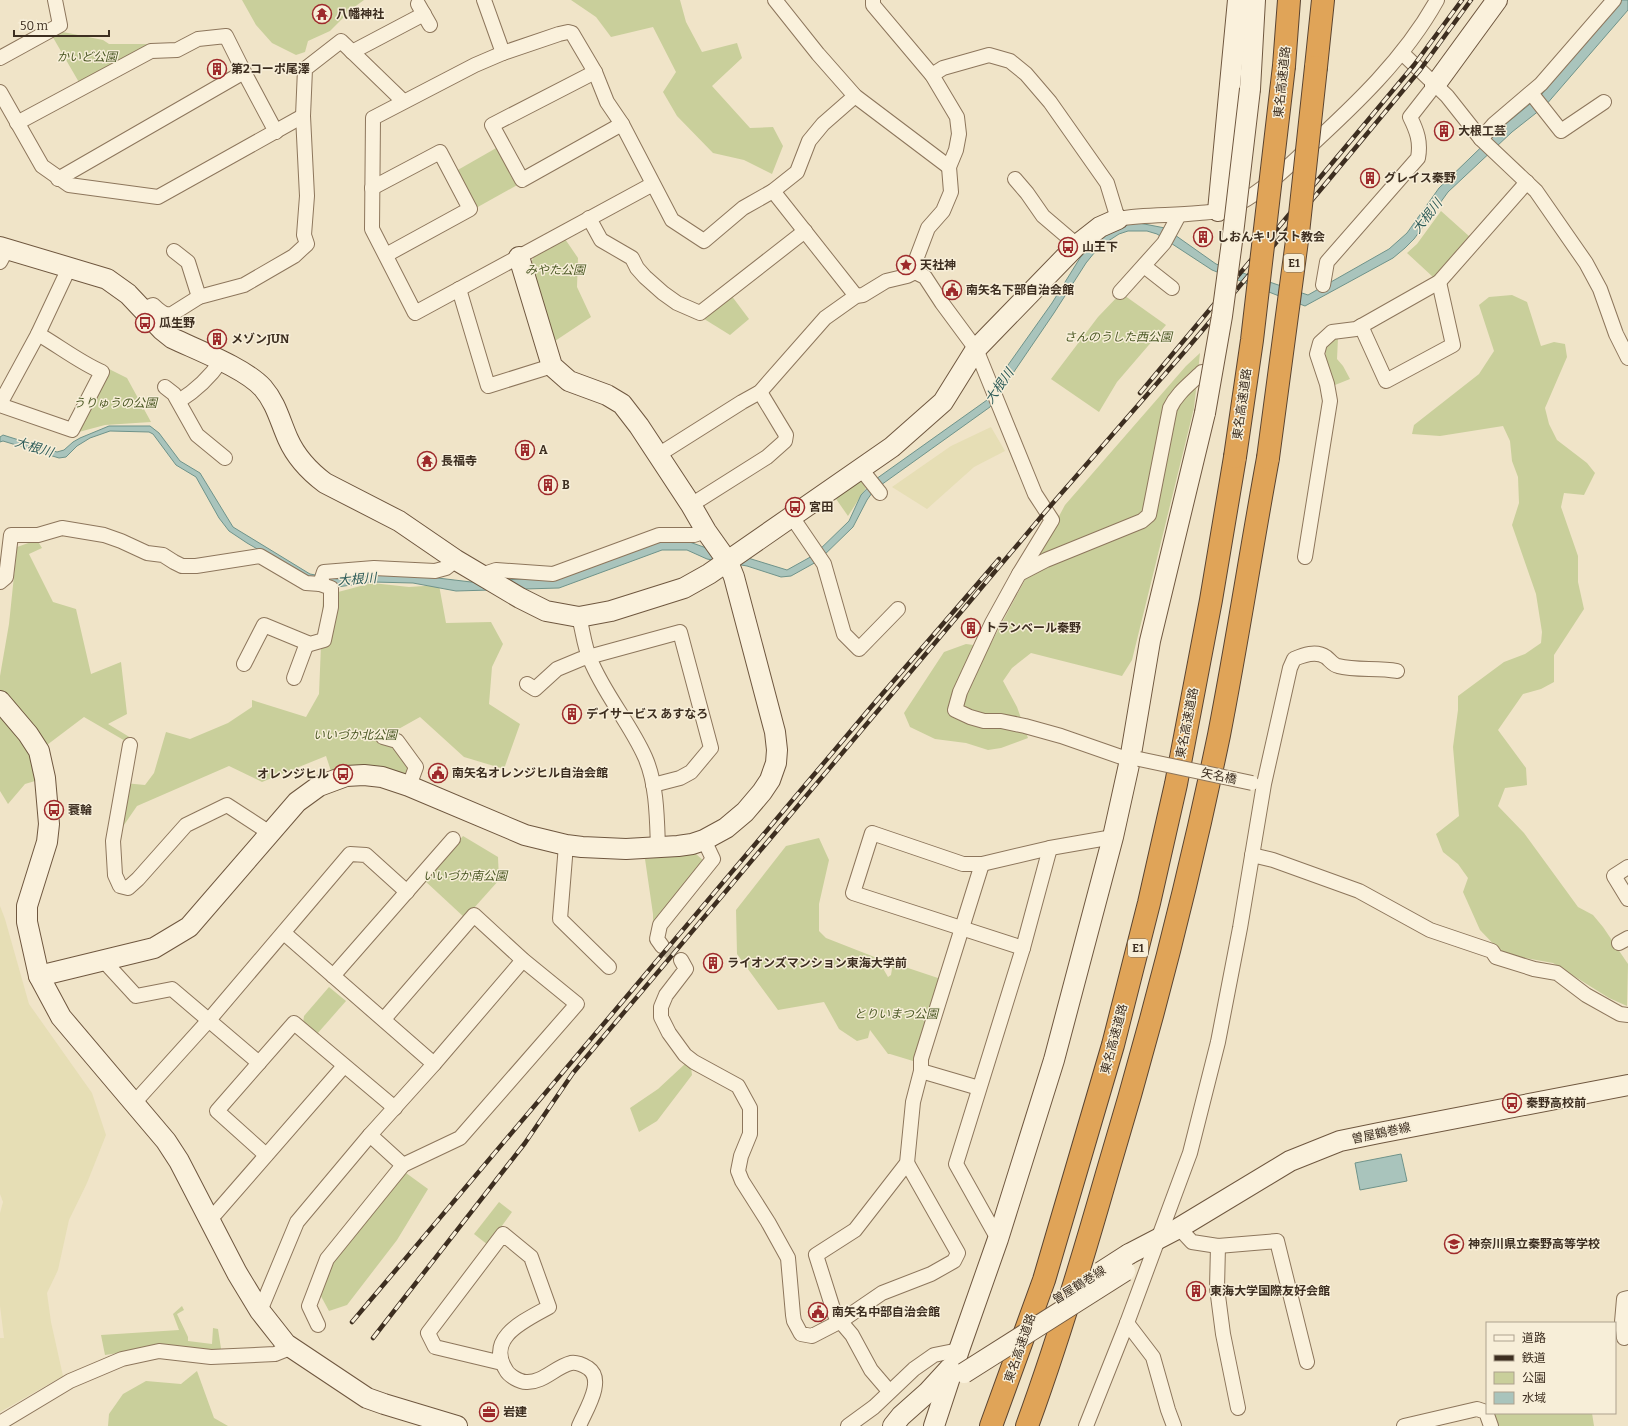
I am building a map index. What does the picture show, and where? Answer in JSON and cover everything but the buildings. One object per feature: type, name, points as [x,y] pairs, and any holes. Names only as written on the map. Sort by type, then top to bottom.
[{"type":"highway","name":"東名高速道路","points":[[991,1426],[1012,1372],[1046,1272],[1113,1045],[1149,903],[1177,776],[1211,600],[1235,457],[1252,333],[1284,66],[1289,0]]},
{"type":"highway","name":"E1","points":[[1027,1426],[1043,1383],[1082,1259],[1158,996],[1195,844],[1219,733],[1268,458],[1298,233],[1323,0]]},
{"type":"street","points":[[0,58],[60,25],[55,0]]},
{"type":"street","points":[[484,0],[503,53]]},
{"type":"street","points":[[775,0],[818,54],[855,96],[949,167]]},
{"type":"street","points":[[873,0],[873,5],[932,75],[957,117],[959,134],[956,150],[949,167],[951,192],[943,211],[928,228],[914,264],[915,272]]},
{"type":"street","points":[[1218,211],[1238,0]]},
{"type":"street","points":[[934,1426],[959,1363],[1054,1060],[1134,759],[1152,634],[1205,413],[1222,316],[1250,89],[1255,0]]},
{"type":"street","points":[[2,253],[69,268],[107,279],[128,294],[162,330],[172,338],[248,374],[262,387],[280,416],[288,440],[295,452],[304,465],[325,483],[399,521],[456,560],[546,611],[579,617],[611,611],[684,588],[710,574],[792,517],[865,475],[892,447],[943,402],[976,349],[1077,245],[1100,227],[1118,219],[1137,216],[1176,221],[1229,208],[1248,199],[1289,166],[1334,124],[1402,53],[1425,22],[1437,0]]},
{"type":"street","points":[[1323,285],[1328,262],[1418,158],[1420,147],[1417,132],[1410,117],[1497,0]]},
{"type":"street","points":[[1487,144],[1494,124],[1537,100],[1541,84],[1614,0]]},
{"type":"street","points":[[352,52],[424,14]]},
{"type":"street","points":[[653,184],[415,313],[372,228],[373,118],[403,101],[503,53],[568,32],[572,33],[576,37],[595,72],[607,102],[622,124],[672,220],[704,240],[743,208],[773,191],[797,172],[809,141],[822,124],[855,96]]},
{"type":"street","points":[[17,123],[151,50],[177,50],[198,39],[226,36],[276,132]]},
{"type":"street","points":[[143,309],[153,305],[168,315],[199,297],[244,286],[294,256],[307,244],[304,235],[306,196],[303,116],[305,69],[341,41],[403,101]]},
{"type":"street","points":[[1402,53],[1447,96],[1487,144],[1536,191],[1586,263],[1600,289],[1616,334],[1628,358]]},
{"type":"street","points":[[932,75],[943,68],[989,55],[1010,61],[1026,74],[1050,102],[1107,184],[1118,219]]},
{"type":"street","points":[[58,179],[244,72]]},
{"type":"street","points":[[595,72],[492,125],[522,180],[622,124]]},
{"type":"street","points":[[0,92],[42,166],[58,179],[69,185],[158,197],[303,116]]},
{"type":"street","points":[[1537,100],[1561,132],[1604,102]]},
{"type":"street","points":[[372,188],[440,152],[470,209],[386,255]]},
{"type":"street","points":[[1015,179],[1043,216],[1077,245]]},
{"type":"street","points":[[1305,557],[1330,401],[1327,384],[1317,354],[1320,343],[1332,332],[1361,326],[1439,282],[1527,182]]},
{"type":"street","points":[[773,191],[856,296]]},
{"type":"street","points":[[589,218],[601,240],[632,258],[641,273],[663,293],[677,303],[700,312],[805,232]]},
{"type":"street","points":[[1120,292],[1164,243],[1176,221]]},
{"type":"street","points":[[174,251],[188,262],[199,297]]},
{"type":"street","points":[[39,976],[154,948],[189,927],[297,802],[319,786],[346,776],[364,775],[382,777],[409,786],[525,835],[566,845],[597,848],[658,848],[692,844],[704,840],[726,828],[736,820],[762,792],[770,780],[776,763],[777,750],[773,725],[734,577],[728,562],[706,531],[691,505],[639,426],[622,404],[607,395],[569,381],[552,366],[519,257]]},
{"type":"street","points":[[1144,266],[1172,288]]},
{"type":"street","points":[[38,334],[62,347],[86,365],[102,372],[72,430],[0,404],[38,334],[69,268]]},
{"type":"street","points":[[658,455],[760,392],[824,318],[856,296],[863,295],[886,281],[915,272]]},
{"type":"street","points":[[915,272],[925,277],[976,349],[1035,494],[1052,520],[1019,574]]},
{"type":"street","points":[[1361,326],[1386,381],[1453,345],[1439,282]]},
{"type":"street","points":[[459,289],[488,386],[552,366]]},
{"type":"street","points":[[178,401],[192,393],[202,381],[212,374],[221,361]]},
{"type":"street","points":[[1019,574],[1046,560],[1142,520],[1150,515],[1170,408],[1180,392],[1202,372]]},
{"type":"street","points":[[164,387],[174,394],[197,434],[225,458]]},
{"type":"street","points":[[691,505],[767,457],[785,441],[786,434],[760,392]]},
{"type":"street","points":[[865,475],[880,494]]},
{"type":"street","points":[[792,517],[819,556],[830,584],[844,634],[859,649],[898,609]]},
{"type":"street","points":[[0,582],[6,577],[10,535],[38,535],[62,528],[104,535],[121,540],[147,553],[163,555],[182,566],[196,566],[260,556],[306,583],[322,579]]},
{"type":"street","points":[[484,577],[496,570],[553,574],[659,535],[694,535],[706,531]]},
{"type":"street","points":[[322,579],[324,572],[374,568],[435,571],[446,568],[456,560]]},
{"type":"street","name":"矢名橋","points":[[1019,574],[992,623],[960,692],[955,710],[970,718],[984,721],[1002,721],[1061,736],[1134,759],[1258,784]]},
{"type":"street","points":[[244,664],[252,637],[264,625],[310,644],[324,640],[330,607],[331,588],[322,579]]},
{"type":"street","points":[[579,617],[589,658],[646,758],[653,785],[657,814],[658,848]]},
{"type":"street","points":[[534,690],[557,669],[581,659],[680,632],[711,748],[691,772],[680,778],[653,785]]},
{"type":"street","points":[[294,678],[307,643]]},
{"type":"street","points":[[1086,1426],[1127,1323],[1190,1152],[1218,1042],[1240,928],[1252,854],[1258,784],[1290,668],[1294,659],[1306,654],[1318,654],[1326,657],[1337,666],[1397,671]]},
{"type":"street","points":[[0,701],[28,734],[39,751],[45,778],[48,806],[47,842],[28,906],[27,922],[39,976],[60,1016],[166,1141],[179,1161],[237,1273],[260,1311],[290,1348],[367,1398],[458,1426]]},
{"type":"street","points":[[383,737],[397,741],[416,767],[409,786]]},
{"type":"street","points":[[130,744],[113,841],[115,875],[120,886],[128,888],[138,879],[186,825],[227,805],[270,833]]},
{"type":"street","points":[[1023,948],[853,893],[872,833],[964,864],[982,864],[1050,848],[1113,837]]},
{"type":"street","points":[[333,976],[453,839]]},
{"type":"street","points":[[662,946],[658,939],[660,925],[713,859],[704,840]]},
{"type":"street","points":[[566,845],[560,919],[609,967]]},
{"type":"street","points":[[998,1239],[956,1164],[1023,948],[1050,848]]},
{"type":"street","points":[[134,1103],[209,1020],[350,854],[366,855],[407,892]]},
{"type":"street","points":[[1252,854],[1359,891],[1430,930],[1492,951],[1496,957],[1534,969],[1557,973],[1586,994],[1620,1014],[1628,1015]]},
{"type":"street","points":[[889,1392],[870,1370],[852,1334],[835,1315],[816,1255],[855,1230],[907,1163],[913,1102],[921,1071],[921,1059],[982,864]]},
{"type":"street","points":[[1628,868],[1614,876],[1628,899]]},
{"type":"street","points":[[318,1325],[309,1306],[326,1259],[403,1165],[460,1138],[577,1004],[523,960],[474,915],[384,1019]]},
{"type":"street","points":[[284,933],[434,1064]]},
{"type":"street","points":[[103,960],[136,996],[172,989],[258,1063]]},
{"type":"street","points":[[260,1311],[297,1222],[370,1135],[434,1064],[523,960]]},
{"type":"street","points":[[681,960],[686,970],[666,995],[661,1007],[661,1017],[669,1033],[685,1055],[694,1062],[738,1086],[750,1108],[750,1134],[741,1156],[738,1171],[742,1181],[768,1222],[788,1258],[794,1321],[801,1334],[812,1336],[841,1321],[882,1293],[931,1274],[954,1261],[958,1253],[907,1163]]},
{"type":"street","points":[[266,1155],[217,1111],[294,1023],[395,1108]]},
{"type":"street","points":[[209,1221],[344,1066]]},
{"type":"street","points":[[921,1071],[979,1088]]},
{"type":"street","name":"曽屋鶴巻線","points":[[893,1426],[901,1416],[959,1363],[1127,1263],[1141,1261],[1157,1240],[1290,1160],[1340,1141],[1379,1132],[1628,1085]]},
{"type":"street","points":[[370,1135],[403,1165]]},
{"type":"street","points":[[1178,1228],[1192,1242],[1218,1246],[1277,1241],[1307,1362]]},
{"type":"street","points":[[502,1363],[435,1347],[428,1333],[503,1234],[531,1256],[549,1307],[510,1331],[503,1340],[500,1351],[502,1363],[508,1373],[525,1382],[537,1381],[571,1363],[583,1364],[591,1370],[595,1378],[595,1389],[579,1426]]},
{"type":"street","points":[[1218,1246],[1217,1288],[1223,1334],[1238,1408]]},
{"type":"street","points":[[1624,1338],[1622,1322],[1624,1298],[1628,1298]]},
{"type":"street","points":[[1127,1323],[1153,1358],[1174,1426]]},
{"type":"street","points":[[0,1423],[70,1382],[122,1359],[159,1351],[211,1357],[275,1354],[290,1348]]},
{"type":"street","points":[[848,1426],[874,1407],[914,1369],[934,1355],[959,1363]]},
{"type":"street","points":[[1404,1426],[1430,1423],[1478,1409],[1486,1412]]},
{"type":"street","points":[[1487,1414],[1491,1426]]},
{"type":"shaded area","points":[[991,427],[1005,451],[974,467],[927,509],[892,487],[951,446]]},
{"type":"shaded area","points":[[0,906],[29,1004],[92,1093],[106,1135],[87,1183],[69,1220],[58,1270],[47,1293],[51,1322],[63,1376],[0,1412],[0,1338],[4,1338],[0,1306],[0,1213],[3,1202],[0,1194]]},
{"type":"green space","points":[[242,0],[364,0],[353,8],[330,31],[308,41],[305,52],[296,55],[272,43],[256,25]]},
{"type":"green space","points":[[571,0],[680,0],[686,22],[702,52],[737,43],[742,58],[712,86],[750,128],[773,127],[783,146],[772,174],[744,160],[713,153],[677,116],[663,92],[676,72],[653,27],[611,37],[596,17]]},
{"type":"green space","name":"かいど公園","points":[[58,31],[103,40],[109,44],[149,44],[80,84],[51,34]]},
{"type":"green space","points":[[498,147],[519,184],[476,208],[456,171]]},
{"type":"green space","points":[[1441,211],[1470,237],[1433,277],[1407,253],[1417,244]]},
{"type":"green space","name":"みやた公園","points":[[565,239],[578,258],[577,287],[591,317],[555,341],[530,264],[535,255]]},
{"type":"green space","name":"さんのうした西公園","points":[[1121,293],[1166,325],[1117,382],[1099,412],[1051,379],[1098,317]]},
{"type":"green space","points":[[731,295],[749,319],[730,335],[701,317]]},
{"type":"green space","points":[[1512,295],[1527,302],[1541,346],[1554,342],[1565,344],[1567,357],[1545,408],[1549,424],[1557,440],[1587,463],[1595,473],[1584,495],[1564,493],[1561,507],[1578,556],[1578,582],[1584,609],[1554,655],[1554,682],[1541,689],[1523,694],[1498,730],[1526,768],[1527,785],[1505,788],[1498,806],[1524,833],[1578,907],[1593,915],[1603,927],[1628,964],[1627,1006],[1609,998],[1553,963],[1503,954],[1480,930],[1463,892],[1468,878],[1458,864],[1443,852],[1436,834],[1459,816],[1453,747],[1458,710],[1458,696],[1504,662],[1525,654],[1541,643],[1542,632],[1536,594],[1512,525],[1519,503],[1518,477],[1512,461],[1510,441],[1503,426],[1440,436],[1412,434],[1414,425],[1479,374],[1494,351],[1479,305],[1489,297]]},
{"type":"green space","points":[[1338,338],[1337,359],[1343,366],[1350,379],[1335,385],[1328,365],[1325,350],[1327,344],[1331,340]]},
{"type":"green space","points":[[1200,353],[1194,408],[1132,660],[1122,676],[1031,653],[1012,668],[1003,681],[1017,707],[1028,738],[1001,748],[988,750],[966,743],[935,739],[910,727],[904,713],[944,652],[966,644],[989,647],[1065,505],[1186,366]]},
{"type":"green space","name":"うりゅうの公園","points":[[109,369],[127,378],[151,422],[105,425],[75,433]]},
{"type":"green space","points":[[860,479],[866,488],[848,516],[834,496]]},
{"type":"green space","name":"いいづか北公園","points":[[37,540],[42,548],[29,554],[53,602],[76,609],[91,674],[121,662],[127,714],[108,724],[136,741],[124,783],[145,785],[154,773],[166,732],[190,739],[228,723],[252,707],[252,700],[306,717],[319,694],[323,596],[372,583],[409,587],[439,585],[446,623],[491,622],[503,644],[492,667],[489,704],[520,724],[504,769],[464,757],[420,717],[395,731],[397,733],[396,737],[412,768],[406,775],[332,774],[326,756],[262,782],[229,766],[137,806],[113,841],[127,742],[84,717],[39,751],[45,778],[25,784],[8,804],[0,791],[0,676],[9,624],[17,547]]},
{"type":"green space","name":"いいづか南公園","points":[[463,836],[498,857],[499,880],[465,918],[424,880]]},
{"type":"green space","name":"とりいまつ公園","points":[[819,838],[829,860],[819,904],[819,931],[826,938],[877,958],[888,977],[891,975],[893,963],[941,979],[913,1061],[888,1054],[870,1030],[868,1038],[857,1041],[839,1029],[824,1002],[778,1010],[737,954],[736,910],[786,846]]},
{"type":"green space","points":[[696,854],[705,862],[653,926],[653,914],[645,859]]},
{"type":"green space","points":[[329,987],[346,1001],[317,1034],[303,1023],[304,1016]]},
{"type":"green space","points":[[686,1063],[691,1067],[692,1075],[657,1121],[639,1132],[630,1108],[658,1089]]},
{"type":"green space","points":[[403,1165],[406,1173],[428,1189],[397,1240],[347,1305],[329,1311],[316,1287]]},
{"type":"green space","points":[[499,1202],[512,1212],[488,1245],[474,1234]]},
{"type":"green space","points":[[182,1306],[184,1310],[177,1314],[188,1337],[188,1341],[212,1344],[213,1328],[218,1329],[222,1355],[159,1347],[105,1355],[101,1335],[179,1330],[173,1314]]},
{"type":"green space","points":[[197,1371],[214,1418],[228,1426],[108,1426],[109,1414],[123,1394],[146,1381],[181,1384]]},
{"type":"green space","points":[[1494,1414],[1592,1414],[1594,1426],[1499,1426],[1496,1422]]},
{"type":"water","name":"大根川","points":[[1622,0],[1628,0],[1628,10],[1545,106],[1512,132],[1448,192],[1414,239],[1405,248],[1393,258],[1305,306],[1212,270],[1157,234],[1147,231],[1128,231],[1119,234],[1099,247],[1086,263],[990,407],[874,490],[853,527],[818,561],[791,576],[781,577],[747,566],[707,559],[687,550],[662,550],[559,588],[456,591],[413,583],[373,582],[337,587],[309,579],[229,531],[219,518],[196,477],[176,465],[153,434],[149,432],[110,431],[90,438],[77,446],[66,457],[59,458],[3,441],[0,442],[0,437],[3,435],[57,452],[64,450],[80,438],[109,426],[150,426],[159,433],[180,461],[200,473],[233,527],[310,574],[337,579],[374,575],[413,575],[471,582],[555,577],[654,542],[684,540],[712,550],[748,558],[787,570],[814,555],[849,521],[861,495],[876,479],[987,400],[996,382],[1052,303],[1080,258],[1093,242],[1118,226],[1139,223],[1165,228],[1216,264],[1308,295],[1389,249],[1407,233],[1439,188],[1501,128],[1542,94]]},
{"type":"water","points":[[1401,1154],[1407,1181],[1360,1190],[1355,1163]]},
{"type":"tunnel","points":[[662,946],[681,960]]},
{"type":"railway","points":[[1140,393],[1414,65],[1462,0]]},
{"type":"railway","points":[[373,1338],[525,1143],[573,1073],[1046,511],[1186,350],[1327,182],[1420,70],[1471,0]]},
{"type":"railway","points":[[352,1322],[871,707],[999,559]]},
{"type":"place","name":"八幡神社","points":[[322,14]]},
{"type":"place","name":"第2コーポ尾澤","points":[[217,69]]},
{"type":"place","name":"大根工芸","points":[[1444,131]]},
{"type":"place","name":"グレイス秦野","points":[[1370,178]]},
{"type":"place","name":"しおんキリスト教会","points":[[1203,237]]},
{"type":"place","name":"山王下","points":[[1068,247]]},
{"type":"place","name":"天社神","points":[[906,265]]},
{"type":"place","name":"南矢名下部自治会館","points":[[952,290]]},
{"type":"place","name":"瓜生野","points":[[145,323]]},
{"type":"place","name":"メゾンJUN","points":[[217,339]]},
{"type":"place","name":"A","points":[[525,450]]},
{"type":"place","name":"長福寺","points":[[427,461]]},
{"type":"place","name":"B","points":[[548,485]]},
{"type":"place","name":"宮田","points":[[795,507]]},
{"type":"place","name":"トランベール秦野","points":[[971,628]]},
{"type":"place","name":"デイサービス あすなろ","points":[[572,714]]},
{"type":"place","name":"南矢名オレンジヒル自治会館","points":[[438,773]]},
{"type":"place","name":"オレンジヒル","points":[[343,774]]},
{"type":"place","name":"蓑輪","points":[[54,810]]},
{"type":"place","name":"ライオンズマンション東海大学前","points":[[713,963]]},
{"type":"place","name":"秦野高校前","points":[[1512,1103]]},
{"type":"place","name":"神奈川県立秦野高等学校","points":[[1454,1244]]},
{"type":"place","name":"東海大学国際友好会館","points":[[1196,1291]]},
{"type":"place","name":"南矢名中部自治会館","points":[[818,1312]]},
{"type":"place","name":"岩建","points":[[489,1412]]}]
